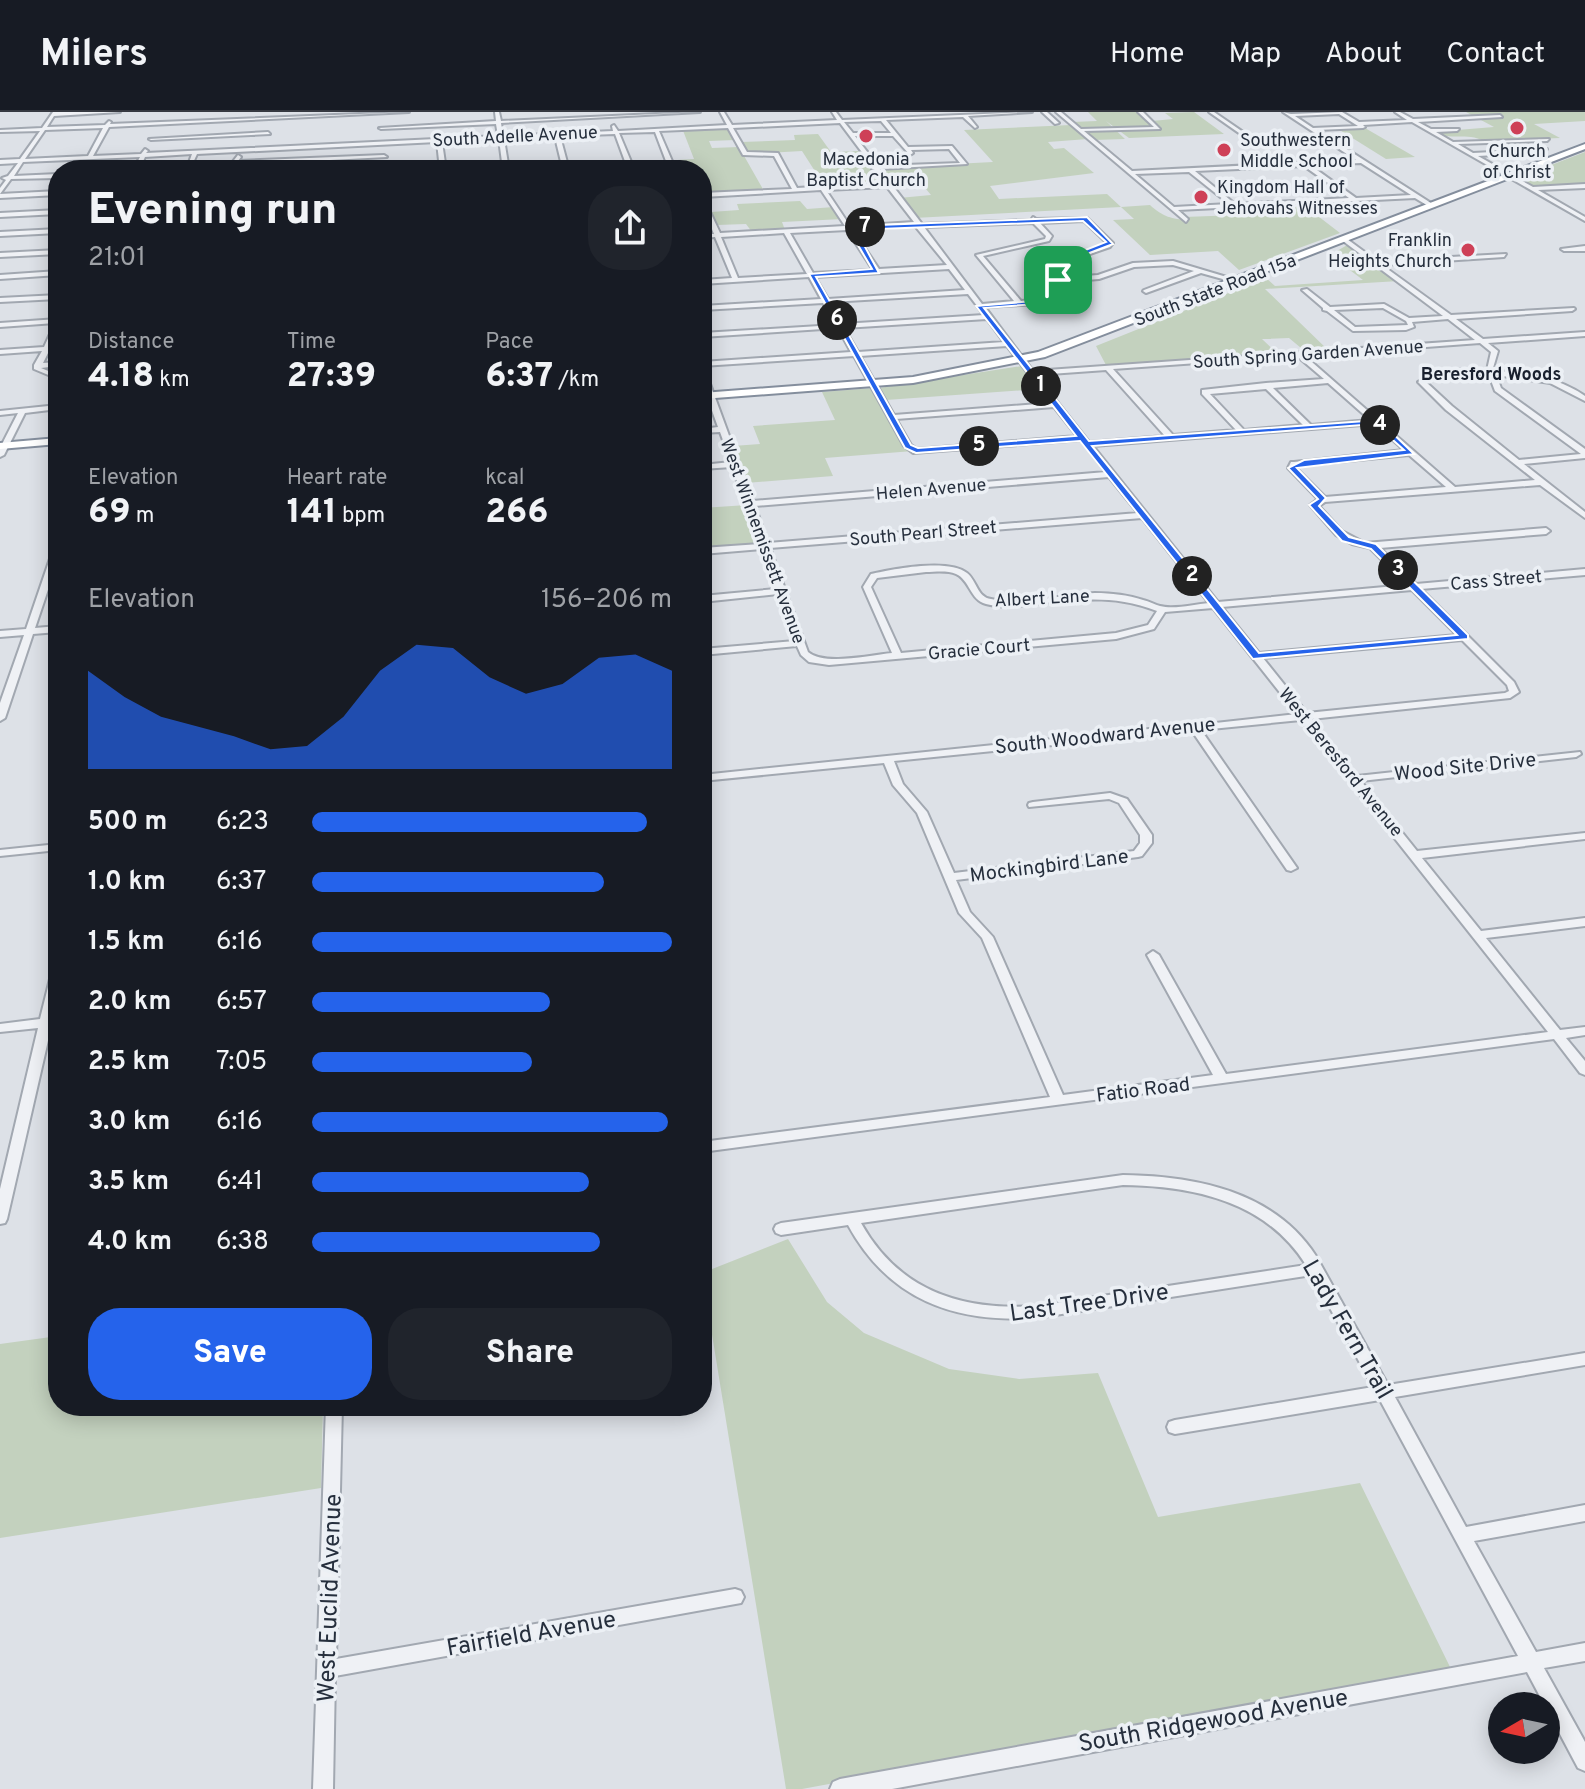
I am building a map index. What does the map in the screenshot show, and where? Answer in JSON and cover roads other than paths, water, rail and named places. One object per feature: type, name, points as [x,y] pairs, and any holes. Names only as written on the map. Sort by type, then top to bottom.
[{"type":"highway","name":"South State Road 15a","points":[[1022,360],[1083,341],[1585,146]]},
{"type":"highway","points":[[712,396],[873,384],[951,375],[1022,360]]},
{"type":"highway","points":[[2,449],[48,442]]},
{"type":"street","points":[[0,194],[54,114],[115,112]]},
{"type":"street","points":[[90,157],[115,112]]},
{"type":"street","points":[[141,160],[163,112]]},
{"type":"street","points":[[214,121],[217,112]]},
{"type":"street","points":[[382,112],[380,143],[384,145],[384,160]]},
{"type":"street","points":[[0,131],[214,121],[273,115],[407,112]]},
{"type":"street","points":[[497,112],[504,160]]},
{"type":"street","points":[[381,128],[610,114],[698,112]]},
{"type":"street","points":[[722,112],[747,155],[776,154],[795,190]]},
{"type":"street","name":"West Beresford Avenue","points":[[834,112],[948,267],[1084,441],[1585,1070]]},
{"type":"street","points":[[892,112],[897,118]]},
{"type":"street","name":"South Adelle Avenue","points":[[0,162],[1030,112]]},
{"type":"street","points":[[1044,112],[1057,123]]},
{"type":"street","points":[[1058,112],[1186,220]]},
{"type":"street","points":[[1080,130],[1158,128],[1140,112]]},
{"type":"street","points":[[1211,112],[1241,132]]},
{"type":"street","points":[[1397,112],[1585,219]]},
{"type":"street","points":[[1004,113],[1015,124]]},
{"type":"street","points":[[1287,114],[1340,113],[1360,125]]},
{"type":"street","points":[[610,114],[627,160]]},
{"type":"street","points":[[1287,114],[1432,206]]},
{"type":"street","points":[[264,149],[273,115]]},
{"type":"street","points":[[964,115],[975,127]]},
{"type":"street","points":[[1312,129],[1500,116]]},
{"type":"street","points":[[882,119],[920,166]]},
{"type":"street","points":[[1107,122],[1126,138]]},
{"type":"street","points":[[656,129],[669,160]]},
{"type":"street","points":[[1430,131],[1457,130]]},
{"type":"street","points":[[151,139],[268,133]]},
{"type":"street","points":[[557,134],[564,160]]},
{"type":"street","points":[[851,135],[894,134]]},
{"type":"street","points":[[439,140],[442,160]]},
{"type":"street","points":[[1451,143],[1547,140]]},
{"type":"street","points":[[874,168],[964,164],[950,147],[907,149]]},
{"type":"street","points":[[237,160],[241,150]]},
{"type":"street","points":[[1471,155],[1545,150]]},
{"type":"street","points":[[192,160],[195,152]]},
{"type":"street","points":[[320,160],[384,157]]},
{"type":"street","points":[[1130,173],[1361,161]]},
{"type":"street","points":[[1305,164],[1355,199]]},
{"type":"street","points":[[1190,170],[1234,206]]},
{"type":"street","points":[[0,179],[48,176]]},
{"type":"street","points":[[712,196],[887,185]]},
{"type":"street","points":[[1531,189],[1585,186]]},
{"type":"street","points":[[823,189],[877,271]]},
{"type":"street","points":[[0,194],[48,193]]},
{"type":"street","points":[[1172,209],[1416,196]]},
{"type":"street","points":[[0,215],[48,213]]},
{"type":"street","points":[[712,219],[736,280]]},
{"type":"street","points":[[1019,303],[979,255],[1047,240],[1049,236],[1033,219]]},
{"type":"street","points":[[712,235],[1085,219],[1110,243],[1046,267],[1074,300]]},
{"type":"street","points":[[983,222],[986,232]]},
{"type":"street","points":[[786,231],[908,446],[916,451],[1171,438],[1376,422]]},
{"type":"street","points":[[0,234],[48,232]]},
{"type":"street","points":[[1345,240],[1484,341],[1496,354],[1490,368],[1498,389],[1585,455]]},
{"type":"street","points":[[0,255],[48,253]]},
{"type":"street","points":[[1377,263],[1504,255]]},
{"type":"street","points":[[1058,280],[1099,277],[1133,265],[1173,263],[1237,281]]},
{"type":"street","points":[[712,281],[948,267]]},
{"type":"street","points":[[1146,291],[1200,271]]},
{"type":"street","points":[[0,277],[48,274]]},
{"type":"street","points":[[1305,290],[1325,309],[1357,331],[1410,328],[1408,320]]},
{"type":"street","points":[[712,307],[968,292]]},
{"type":"street","points":[[0,300],[48,298]]},
{"type":"street","points":[[979,306],[1085,298]]},
{"type":"street","points":[[1325,309],[1384,306],[1408,320],[1572,309]]},
{"type":"street","points":[[712,334],[987,317]]},
{"type":"street","points":[[0,325],[48,323]]},
{"type":"street","name":"South Spring Garden Avenue","points":[[1031,373],[1585,334]]},
{"type":"street","points":[[37,365],[48,343]]},
{"type":"street","points":[[712,363],[1009,344]]},
{"type":"street","points":[[0,352],[48,349]]},
{"type":"street","points":[[1300,355],[1453,489]]},
{"type":"street","points":[[37,365],[48,364]]},
{"type":"street","points":[[37,365],[41,373],[48,375]]},
{"type":"street","points":[[1108,368],[1171,438]]},
{"type":"street","points":[[1585,399],[1551,380],[1442,372],[1422,382],[1426,390],[1585,516]]},
{"type":"street","points":[[1242,432],[1205,392],[1329,381]]},
{"type":"street","points":[[1266,385],[1309,427]]},
{"type":"street","points":[[892,417],[1056,405]]},
{"type":"street","points":[[0,413],[48,408]]},
{"type":"street","name":"West Winnemissett Avenue","points":[[712,408],[723,429],[800,643],[804,653],[812,660]]},
{"type":"street","points":[[2,449],[22,412]]},
{"type":"street","points":[[712,430],[723,429]]},
{"type":"street","points":[[1323,500],[1292,468],[1304,462],[1411,452]]},
{"type":"street","points":[[1518,462],[1585,455]]},
{"type":"street","points":[[712,466],[736,464]]},
{"type":"street","name":"Helen Avenue","points":[[750,504],[1111,474]]},
{"type":"street","points":[[1542,482],[1323,500],[1314,505],[1345,539],[1362,546],[1546,531]]},
{"type":"street","name":"South Pearl Street","points":[[712,550],[1144,515]]},
{"type":"street","points":[[1373,546],[1465,637]]},
{"type":"street","name":"Albert Lane","points":[[898,656],[867,587],[874,576],[955,570],[966,577],[976,595],[988,602],[1114,594],[1140,599],[1162,610],[1215,605]]},
{"type":"street","name":"Cass Street","points":[[1215,605],[1585,572]]},
{"type":"street","points":[[0,718],[48,575]]},
{"type":"street","points":[[712,598],[782,591]]},
{"type":"street","name":"Gracie Court","points":[[812,660],[829,662],[1116,636],[1145,630],[1156,622],[1162,610]]},
{"type":"street","points":[[0,634],[48,630]]},
{"type":"street","points":[[1256,656],[1465,637]]},
{"type":"street","name":"South Woodward Avenue","points":[[712,777],[1507,696],[1514,692],[1511,684],[1465,637]]},
{"type":"street","points":[[712,651],[800,643]]},
{"type":"street","points":[[1193,726],[1291,868]]},
{"type":"street","name":"Wood Site Drive","points":[[1354,779],[1576,754]]},
{"type":"street","points":[[888,758],[898,785],[922,812],[965,913],[987,937],[1058,1099]]},
{"type":"street","name":"Mockingbird Lane","points":[[950,877],[1138,854],[1146,843],[1146,835],[1132,810],[1110,796],[1033,805]]},
{"type":"street","points":[[1415,855],[1585,836]]},
{"type":"street","points":[[0,853],[48,848]]},
{"type":"street","points":[[1478,935],[1585,922]]},
{"type":"street","points":[[1153,955],[1222,1079]]},
{"type":"street","points":[[0,1219],[48,1014]]},
{"type":"street","points":[[0,1028],[46,1023]]},
{"type":"street","name":"Fatio Road","points":[[712,1146],[1585,1031]]},
{"type":"street","name":"Lady Fern Trail","points":[[781,1229],[1123,1180],[1178,1181],[1208,1188],[1272,1219],[1300,1244],[1315,1269],[1585,1761]]},
{"type":"street","name":"Last Tree Drive","points":[[852,1219],[868,1250],[914,1290],[941,1302],[992,1314],[1026,1314],[1315,1269]]},
{"type":"street","points":[[1175,1427],[1585,1359]]},
{"type":"street","name":"West Euclid Avenue","points":[[323,1789],[334,1416]]},
{"type":"street","points":[[1463,1535],[1585,1513]]},
{"type":"street","name":"Fairfield Avenue","points":[[327,1669],[735,1597]]},
{"type":"street","name":"South Ridgewood Avenue","points":[[840,1789],[882,1785],[1585,1652]]},
{"type":"place","name":"Church of Christ","points":[[1517,128]]},
{"type":"place","name":"Macedonia Baptist Church","points":[[866,136]]},
{"type":"place","name":"Southwestern Middle School","points":[[1224,150]]},
{"type":"place","name":"Kingdom Hall of Jehovahs Witnesses","points":[[1201,197]]},
{"type":"place","name":"Franklin Heights Church","points":[[1468,250]]},
{"type":"district","name":"Beresford Woods","points":[[1491,374]]}]
